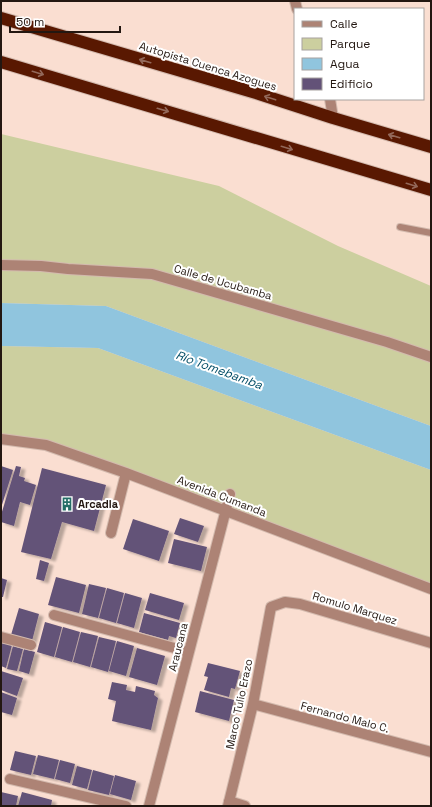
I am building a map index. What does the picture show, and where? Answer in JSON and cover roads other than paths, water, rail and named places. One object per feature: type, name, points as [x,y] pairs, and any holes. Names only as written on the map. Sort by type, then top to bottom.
[{"type":"highway","name":"Autopista Cuenca Azogues","points":[[1,18],[259,94],[431,147]]},
{"type":"highway","points":[[1,62],[431,190]]},
{"type":"street","points":[[330,100],[333,118]]},
{"type":"street","name":"Calle de Ucubamba","points":[[1,265],[41,266],[152,274],[387,342],[431,357]]},
{"type":"street","name":"Avenida Cumanda","points":[[1,439],[46,445],[226,510],[431,589]]},
{"type":"street","points":[[111,533],[126,473]]},
{"type":"street","name":"Araucana","points":[[149,806],[230,494]]},
{"type":"street","name":"Romulo Marquez","points":[[271,607],[285,602],[300,604],[431,644]]},
{"type":"street","name":"Marco Tulio Erazo","points":[[229,804],[253,704],[271,607]]},
{"type":"street","points":[[54,615],[189,652]]},
{"type":"street","points":[[1,637],[31,645]]},
{"type":"street","name":"Fernando Malo C.","points":[[253,704],[431,752]]},
{"type":"street","points":[[10,780],[126,806]]},
{"type":"street","points":[[229,804],[245,806]]},
{"type":"lane","points":[[400,227],[431,233]]},
{"type":"water","name":"Río Tomebamba","points":[[1,303],[106,306],[431,426],[431,470],[98,348],[1,346]]},
{"type":"place","name":"Arcadia","points":[[67,504]]}]
